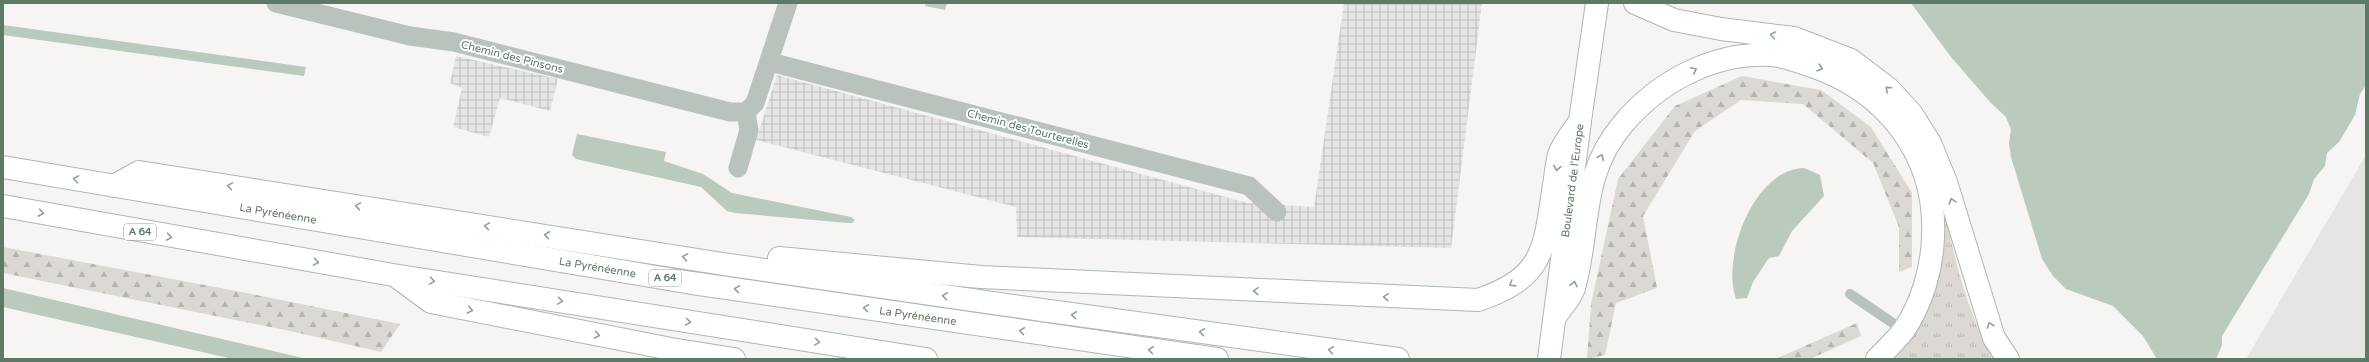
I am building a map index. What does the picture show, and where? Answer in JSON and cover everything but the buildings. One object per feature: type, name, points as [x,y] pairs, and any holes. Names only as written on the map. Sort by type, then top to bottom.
[{"type":"main road","name":"Boulevard de l'Europe","points":[[1549,359],[1597,3]]},
{"type":"main road","points":[[1635,3],[1674,20],[1721,29],[1794,38],[1851,60],[1889,89],[1911,113],[1930,143],[1946,182],[1994,338],[2008,359]]},
{"type":"main road","points":[[1554,322],[1574,290],[1590,185],[1602,154],[1623,124],[1650,96],[1676,79],[1709,63],[1740,56],[1773,55],[1827,71],[1858,87],[1889,114],[1910,143],[1930,188],[1934,223],[1932,257],[1922,294],[1903,330],[1877,359]]},
{"type":"main road","points":[[723,264],[753,255],[981,277],[1478,300],[1497,294],[1517,282],[1534,266],[1544,246],[1560,153],[1580,121]]},
{"type":"main road","name":"La Pyrénéenne","points":[[3,167],[692,283],[1217,359]]},
{"type":"main road","points":[[114,186],[139,172],[723,264],[1398,359]]},
{"type":"main road","name":"A 64","points":[[3,206],[393,275],[926,359]]},
{"type":"main road","points":[[393,275],[431,302],[671,349],[734,359]]},
{"type":"street","name":"Chemin des Pinsons","points":[[276,3],[410,36],[454,42],[730,112],[746,112]]},
{"type":"street","points":[[738,168],[749,130],[746,112],[755,103],[770,62],[788,3]]},
{"type":"street","name":"Chemin des Tourterelles","points":[[770,62],[1249,186],[1277,212]]},
{"type":"lane","points":[[1850,294],[1903,330]]},
{"type":"shaded area","points":[[926,3],[947,3],[945,10],[925,6]]},
{"type":"shaded area","points":[[1344,3],[1482,3],[1451,248],[1017,237],[1016,207],[756,140],[777,75],[1248,203],[1314,207]]},
{"type":"shaded area","points":[[1911,3],[2366,3],[2366,85],[2360,94],[2355,115],[2339,142],[2327,153],[2325,166],[2314,179],[2309,194],[2222,336],[2222,345],[2216,359],[2157,359],[2143,336],[2113,306],[2066,289],[2053,276],[2042,259],[2011,157],[2009,143],[2011,130],[2006,117],[1990,102],[1951,57]]},
{"type":"shaded area","points":[[3,25],[306,67],[304,76],[3,35]]},
{"type":"shaded area","points":[[456,56],[558,79],[550,111],[500,98],[489,137],[453,127],[462,88],[450,83]]},
{"type":"shaded area","points":[[577,134],[666,152],[664,161],[703,174],[732,193],[851,217],[855,220],[852,223],[848,223],[735,213],[727,211],[701,187],[576,159],[572,155]]},
{"type":"shaded area","points":[[2366,155],[2366,359],[2246,359]]},
{"type":"shaded area","points":[[1804,168],[1820,175],[1824,196],[1792,231],[1779,256],[1769,258],[1753,282],[1747,298],[1736,299],[1733,281],[1733,261],[1738,239],[1746,218],[1757,199],[1770,183],[1786,172]]},
{"type":"shaded area","points":[[3,288],[307,359],[233,359],[3,307]]},
{"type":"green space","points":[[1742,76],[1821,90],[1871,127],[1912,193],[1912,267],[1899,272],[1899,227],[1873,163],[1803,104],[1741,100],[1695,131],[1643,216],[1657,288],[1616,303],[1605,355],[1587,359],[1591,304],[1618,179],[1675,106]]},
{"type":"green space","points":[[1941,194],[1955,258],[1967,300],[1984,340],[1995,359],[1885,359],[1903,340]]},
{"type":"green space","points":[[3,247],[252,294],[400,324],[381,352],[290,331],[3,273]]},
{"type":"green space","points":[[1857,323],[1861,336],[1810,359],[1775,359]]}]
